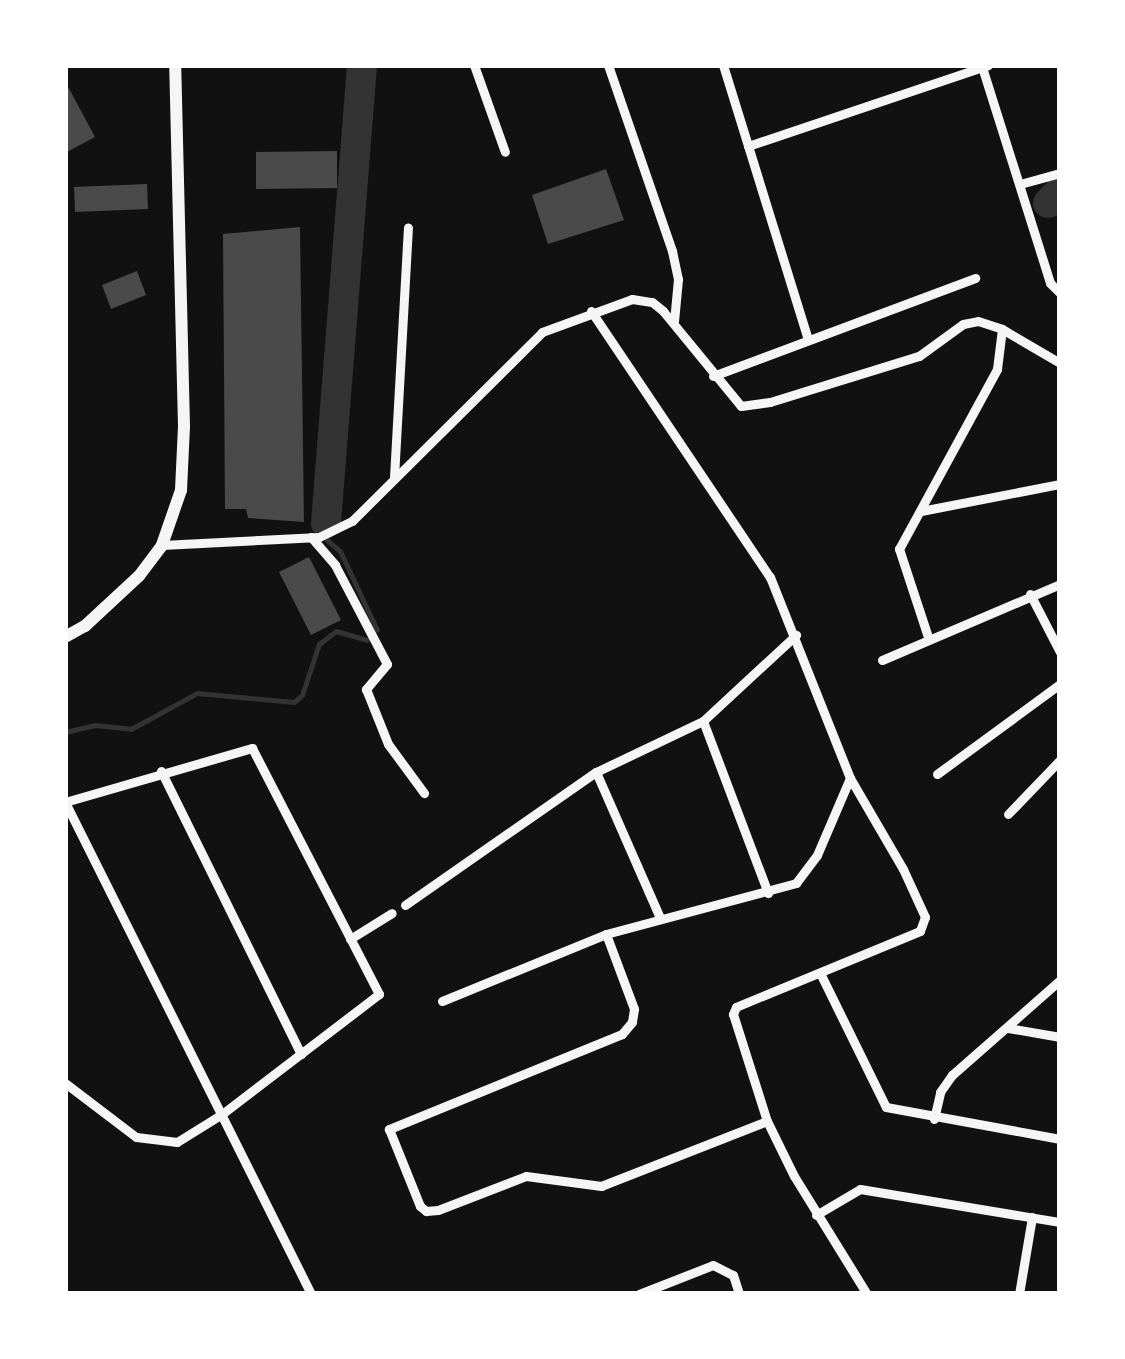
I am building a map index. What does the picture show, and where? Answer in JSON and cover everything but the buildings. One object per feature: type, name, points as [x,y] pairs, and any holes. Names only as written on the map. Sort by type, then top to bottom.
[{"type":"main road","points":[[65,638],[85,626],[128,588],[162,545],[181,490],[184,426],[178,66]]},
{"type":"street","points":[[474,65],[506,152]]},
{"type":"street","points":[[608,65],[672,251],[678,279],[674,322]]},
{"type":"street","points":[[723,65],[808,339]]},
{"type":"street","points":[[748,146],[985,66],[1050,283],[1060,293]]},
{"type":"street","points":[[1020,184],[1060,174]]},
{"type":"street","points":[[394,477],[408,227]]},
{"type":"street","points":[[713,376],[975,278]]},
{"type":"street","points":[[162,545],[315,537],[352,521],[542,332],[591,311],[642,299],[674,322],[735,402],[748,406],[919,356],[963,324],[978,321],[1002,329],[1060,363]]},
{"type":"street","points":[[591,311],[770,576],[850,778],[903,869],[925,926],[821,976],[736,1008],[733,1014],[768,1120],[796,1180],[851,1262],[867,1294]]},
{"type":"street","points":[[928,637],[898,550],[997,370],[1002,329]]},
{"type":"street","points":[[921,511],[1060,484]]},
{"type":"street","points":[[315,537],[335,565],[387,664],[366,690],[388,744],[424,793]]},
{"type":"street","points":[[882,660],[928,637],[1060,584]]},
{"type":"street","points":[[1030,594],[1060,652]]},
{"type":"street","points":[[405,905],[596,772],[703,721],[796,635]]},
{"type":"street","points":[[937,774],[1060,684]]},
{"type":"street","points":[[703,721],[768,893]]},
{"type":"street","points":[[65,1083],[136,1137],[177,1142],[222,1114],[379,994],[252,748],[161,771],[65,802],[222,1114],[311,1294]]},
{"type":"street","points":[[1008,814],[1060,760]]},
{"type":"street","points":[[161,771],[301,1054]]},
{"type":"street","points":[[596,772],[660,918]]},
{"type":"street","points":[[442,1001],[606,934],[796,883],[810,869],[850,778]]},
{"type":"street","points":[[350,939],[392,913]]},
{"type":"street","points":[[606,934],[634,1010],[632,1022],[622,1034],[388,1130],[426,1211],[526,1176],[601,1186],[768,1120]]},
{"type":"street","points":[[821,976],[850,1026],[886,1107],[934,1119],[1060,1139]]},
{"type":"street","points":[[934,1119],[940,1092],[952,1075],[1060,980]]},
{"type":"street","points":[[1008,1028],[1060,1037]]},
{"type":"street","points":[[816,1214],[860,1190],[1060,1222]]},
{"type":"street","points":[[1019,1294],[1032,1217]]},
{"type":"street","points":[[639,1294],[714,1265],[733,1275],[739,1294]]},
{"type":"waterway","points":[[326,523],[362,65]]},
{"type":"waterway","points":[[1048,203],[1060,191]]},
{"type":"waterway","points":[[326,539],[340,551],[377,630]]},
{"type":"waterway","points":[[65,732],[95,725],[131,729],[197,693],[294,702],[302,695],[319,644],[336,631],[367,640]]}]
